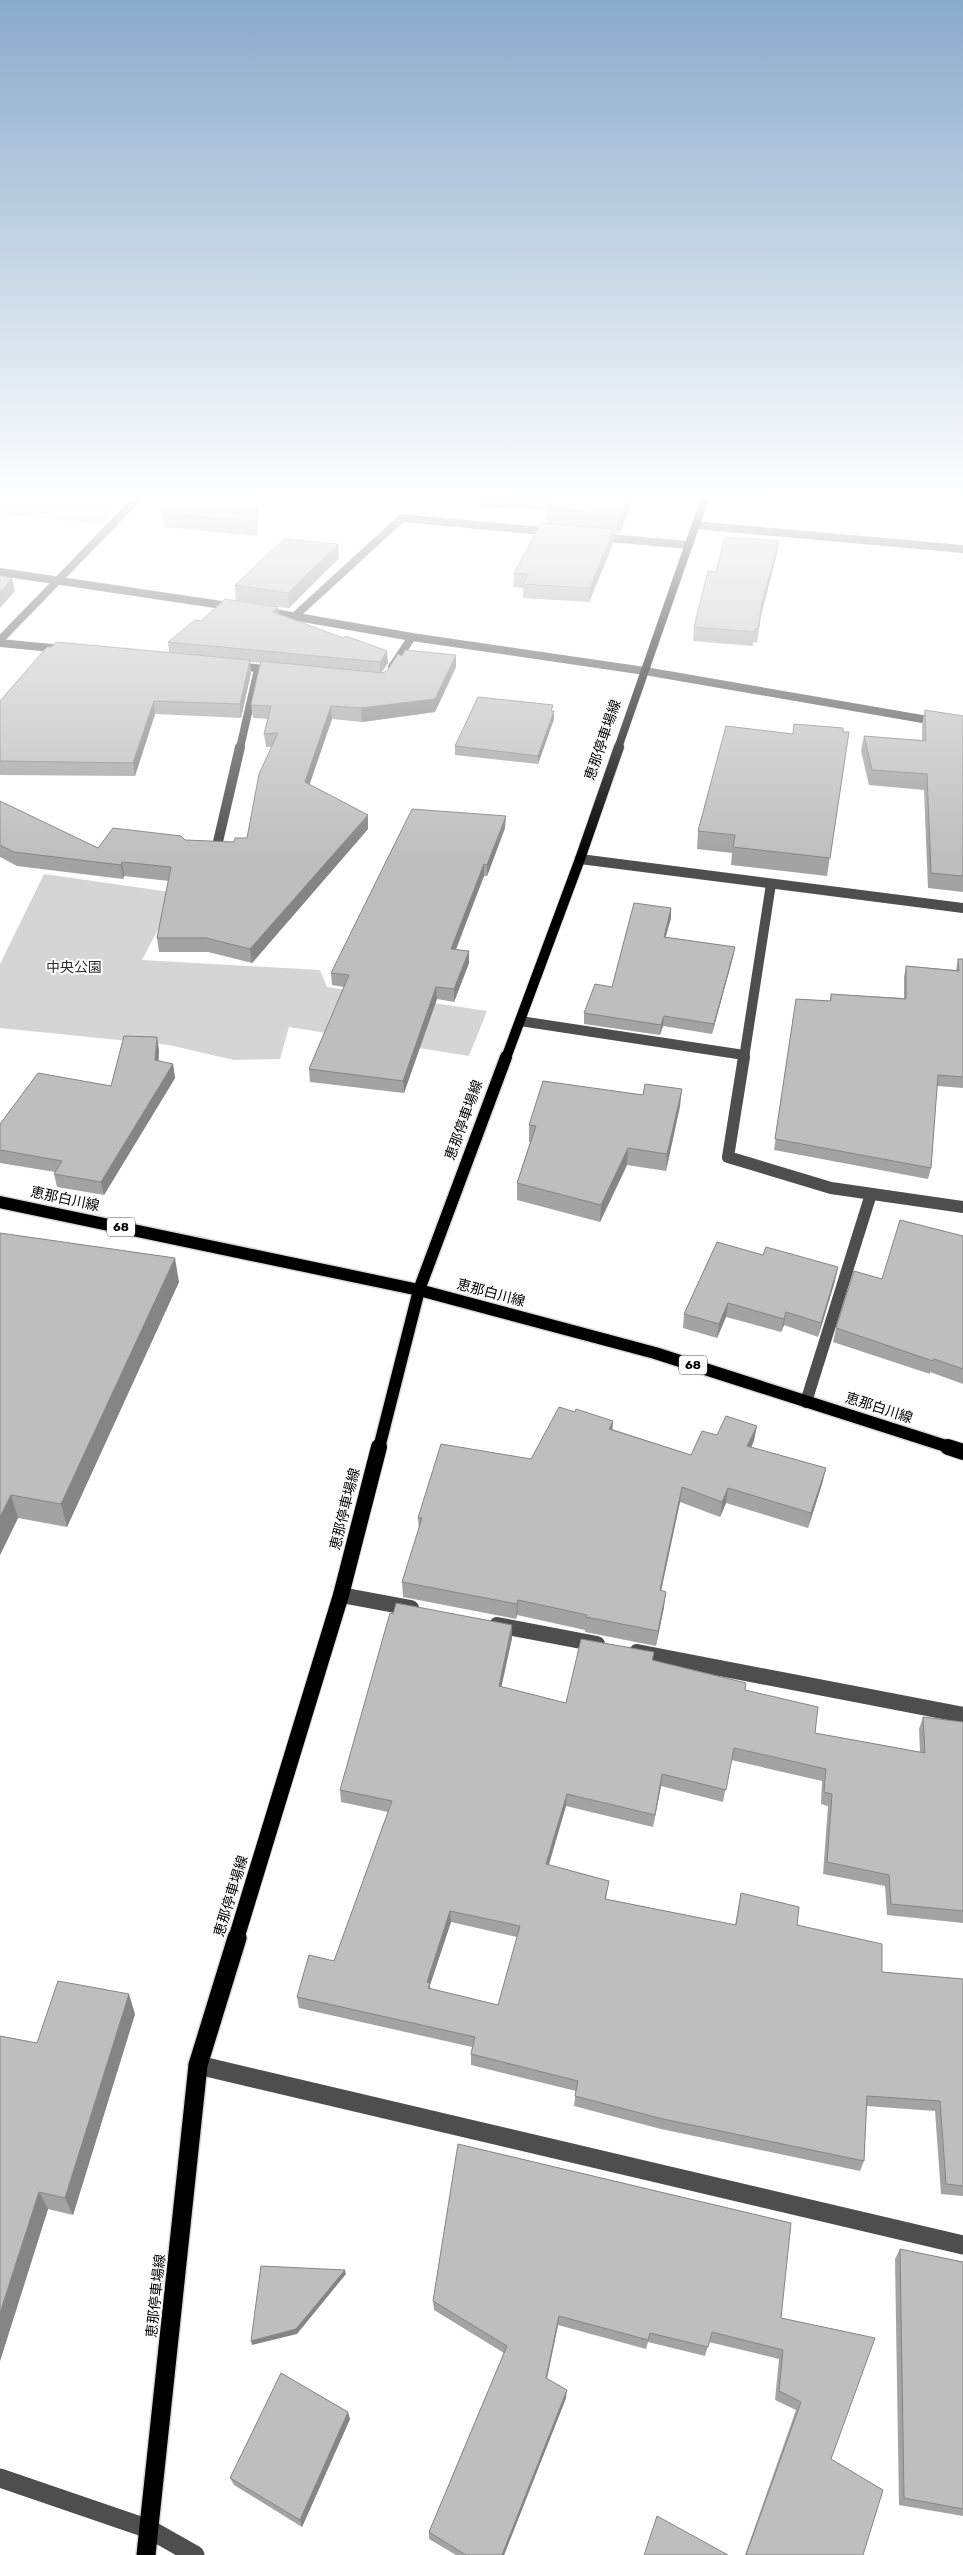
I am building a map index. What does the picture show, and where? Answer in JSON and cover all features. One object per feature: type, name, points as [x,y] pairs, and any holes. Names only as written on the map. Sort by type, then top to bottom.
[{"type":"main road","name":"恵那停車場線","points":[[146,2555],[198,2065],[341,1594],[419,1290],[580,859],[663,620]]},
{"type":"main road","name":"恵那白川線","points":[[0,1202],[419,1290],[655,1353],[963,1452]]},
{"type":"street","points":[[0,642],[21,620]]},
{"type":"street","points":[[322,620],[412,638],[645,671],[963,726]]},
{"type":"street","points":[[388,673],[412,638]]},
{"type":"street","points":[[0,642],[70,650]]},
{"type":"street","points":[[228,666],[287,671]]},
{"type":"street","points":[[217,846],[258,669]]},
{"type":"street","points":[[580,859],[963,908]]},
{"type":"street","points":[[771,884],[728,1158],[831,1188],[963,1208]]},
{"type":"street","points":[[520,1021],[744,1054]]},
{"type":"street","points":[[806,1402],[871,1194]]},
{"type":"street","points":[[341,1594],[429,1612]]},
{"type":"street","points":[[477,1621],[963,1715]]},
{"type":"street","points":[[198,2065],[963,2245]]},
{"type":"street","points":[[0,2478],[149,2528],[195,2555]]},
{"type":"green space","name":"中央公園","points":[[44,874],[177,893],[142,960],[320,970],[327,987],[487,1011],[469,1056],[289,1027],[280,1059],[234,1060],[169,1045],[0,1028],[0,964]]},
{"type":"building","points":[[195,620],[295,620],[343,638],[346,636],[387,651],[380,662],[168,642]]},
{"type":"building","points":[[696,620],[759,620],[758,629],[755,629],[755,632],[694,627]]},
{"type":"building","points":[[56,642],[250,660],[240,704],[154,701],[133,763],[0,761],[0,701],[47,647],[52,647]]},
{"type":"building","points":[[405,650],[456,655],[435,699],[361,708],[331,706],[305,782],[368,815],[250,949],[206,938],[157,938],[171,867],[122,862],[121,865],[14,852],[0,845],[0,801],[98,848],[113,828],[181,836],[185,840],[234,842],[235,838],[247,838],[259,774],[278,733],[264,734],[271,706],[251,705],[261,661],[382,673],[387,671],[398,654],[402,656]]},
{"type":"building","points":[[478,697],[553,705],[551,711],[554,711],[538,756],[455,746]]},
{"type":"building","points":[[925,710],[963,716],[963,876],[931,873],[927,774],[872,770],[864,736],[926,741]]},
{"type":"building","points":[[794,724],[843,728],[843,732],[849,732],[830,858],[733,847],[735,835],[698,831],[726,726],[793,734]]},
{"type":"building","points":[[412,809],[506,816],[487,865],[484,864],[451,949],[469,951],[454,989],[436,987],[403,1081],[309,1069],[349,975],[331,973]]},
{"type":"building","points":[[634,903],[671,908],[664,937],[735,947],[714,1024],[664,1016],[661,1025],[584,1013],[595,984],[612,987]]},
{"type":"building","points":[[958,959],[963,959],[963,1077],[938,1075],[931,1168],[775,1139],[796,999],[831,1001],[831,994],[906,999],[906,966],[959,971]]},
{"type":"building","points":[[124,1036],[157,1037],[155,1060],[173,1064],[101,1182],[54,1174],[62,1161],[0,1150],[0,1124],[38,1073],[111,1086]]},
{"type":"building","points":[[543,1081],[643,1095],[645,1084],[682,1089],[667,1154],[628,1148],[601,1205],[517,1183],[536,1126],[529,1125]]},
{"type":"building","points":[[900,1220],[963,1236],[963,1369],[934,1359],[933,1361],[836,1328],[854,1271],[882,1279]]},
{"type":"building","points":[[0,1233],[175,1258],[61,1504],[11,1495],[0,1517]]},
{"type":"building","points":[[717,1242],[763,1255],[766,1247],[838,1267],[821,1323],[786,1312],[784,1319],[728,1303],[719,1324],[684,1314]]},
{"type":"building","points":[[559,1407],[575,1412],[576,1409],[613,1421],[609,1429],[691,1455],[702,1431],[717,1435],[726,1416],[757,1426],[747,1446],[826,1468],[811,1513],[728,1488],[722,1502],[682,1487],[660,1590],[666,1592],[658,1631],[586,1617],[587,1615],[518,1600],[517,1604],[402,1582],[422,1518],[418,1518],[441,1444],[531,1459]]},
{"type":"building","points":[[396,1603],[512,1625],[499,1686],[566,1703],[581,1639],[654,1652],[652,1660],[746,1683],[745,1690],[818,1707],[815,1733],[925,1753],[923,1717],[963,1722],[963,1911],[891,1904],[889,1875],[827,1862],[832,1794],[824,1792],[826,1769],[734,1748],[726,1790],[662,1774],[655,1815],[567,1794],[546,1864],[609,1881],[605,1899],[736,1925],[741,1893],[799,1907],[797,1925],[882,1944],[882,1972],[963,1979],[963,2186],[946,2184],[940,2101],[867,2096],[864,2161],[663,2119],[575,2096],[578,2081],[471,2054],[475,2037],[297,1997],[309,1955],[334,1961],[392,1801],[340,1790],[390,1613],[393,1614]],"holes":[[[450,1911],[520,1926],[498,2005],[428,1988],[430,1983],[427,1982]]]},
{"type":"building","points":[[58,1981],[129,1994],[65,2198],[39,2192],[0,2313],[0,2036],[37,2043]]},
{"type":"building","points":[[458,2144],[791,2223],[781,2318],[875,2338],[831,2459],[883,2490],[863,2555],[746,2555],[801,2402],[779,2391],[783,2350],[712,2332],[708,2347],[650,2333],[648,2340],[559,2316],[546,2378],[567,2390],[502,2555],[466,2555],[429,2532],[507,2346],[433,2301]]},
{"type":"building","points":[[900,2249],[963,2262],[963,2509],[904,2498]]},
{"type":"building","points":[[261,2266],[345,2270],[296,2329],[251,2341]]},
{"type":"building","points":[[281,2373],[348,2412],[300,2520],[230,2478]]},
{"type":"building","points":[[657,2516],[728,2555],[644,2555]]}]
